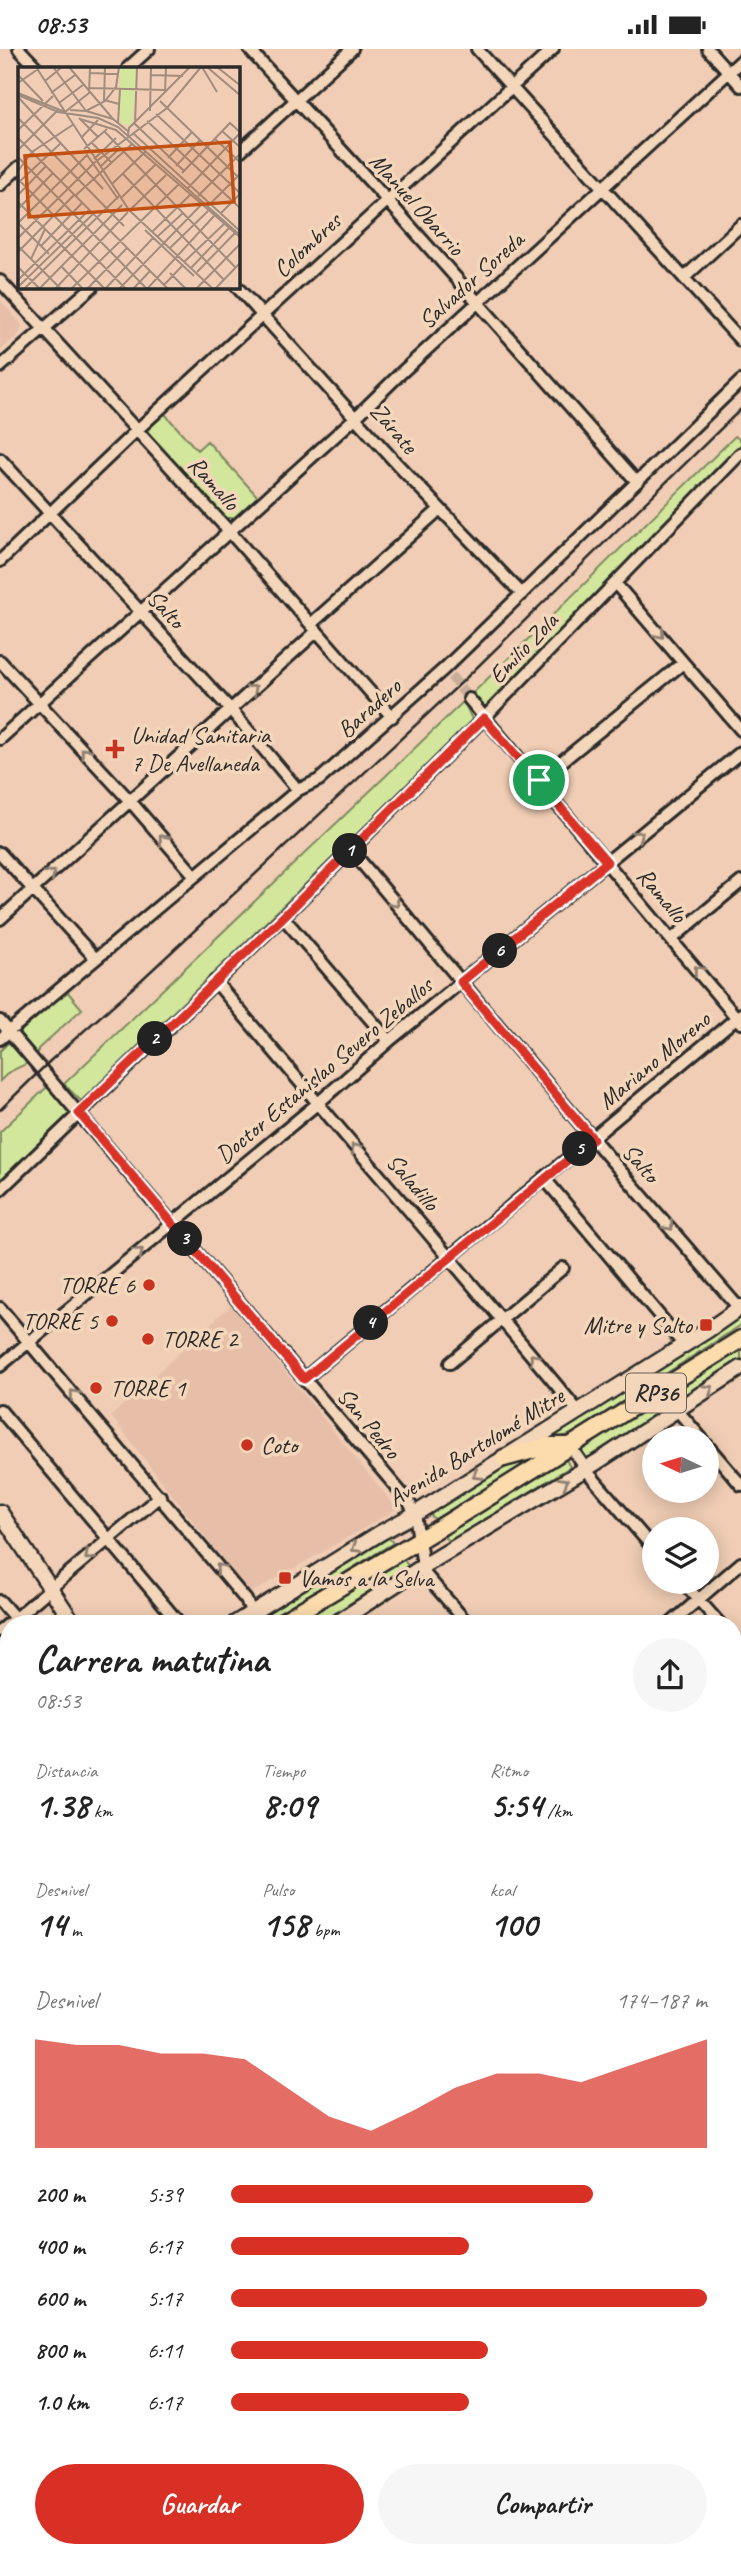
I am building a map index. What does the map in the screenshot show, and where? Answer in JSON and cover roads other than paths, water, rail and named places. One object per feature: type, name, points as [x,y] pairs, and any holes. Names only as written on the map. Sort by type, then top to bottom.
[{"type":"main road","name":"Avenida Bartolomé Mitre","points":[[293,1615],[419,1540],[741,1339]]},
{"type":"main road","points":[[504,1458],[548,1446],[570,1446]]},
{"type":"street","points":[[19,49],[36,67]]},
{"type":"street","points":[[129,67],[149,49]]},
{"type":"street","name":"Manuel Obarrio","points":[[249,49],[637,482]]},
{"type":"street","points":[[240,151],[352,49]]},
{"type":"street","name":"Colombres","points":[[0,561],[137,430],[554,49]]},
{"type":"street","points":[[708,49],[741,86]]},
{"type":"street","points":[[481,50],[741,341]]},
{"type":"street","name":"Salvador Soreda","points":[[0,739],[356,417],[477,302],[741,61]]},
{"type":"street","points":[[0,185],[18,168]]},
{"type":"street","points":[[684,278],[741,225]]},
{"type":"street","name":"Ramallo","points":[[0,281],[229,531],[392,717]]},
{"type":"street","points":[[0,367],[90,289]]},
{"type":"street","name":"Zárate","points":[[239,289],[440,509],[522,594]]},
{"type":"street","name":"Baradero","points":[[4,1035],[298,790],[319,780],[448,672],[522,594],[741,381]]},
{"type":"street","name":"Emilio Zola","points":[[0,1190],[351,851],[741,453]]},
{"type":"street","name":"Salto","points":[[0,459],[231,710],[298,790]]},
{"type":"street","points":[[0,919],[231,710],[314,627],[440,509]]},
{"type":"street","points":[[615,583],[741,730]]},
{"type":"street","points":[[0,661],[131,802],[195,876]]},
{"type":"street","points":[[539,780],[683,663]]},
{"type":"street","name":"Ramallo","points":[[469,699],[740,1018]]},
{"type":"street","name":"Doctor Estanislao Severo Zeballos","points":[[0,1366],[741,752]]},
{"type":"street","name":"Salto","points":[[351,851],[593,1139],[740,1308]]},
{"type":"street","points":[[0,853],[95,958]]},
{"type":"street","points":[[672,939],[741,882]]},
{"type":"street","points":[[283,917],[389,1041]]},
{"type":"street","name":"Saladillo","points":[[215,981],[578,1411]]},
{"type":"street","name":"Mariano Moreno","points":[[304,1379],[740,1018]]},
{"type":"street","name":"San Pedro","points":[[0,1021],[4,1035],[79,1113],[409,1502],[415,1514],[422,1567]]},
{"type":"street","points":[[544,1178],[684,1345]]},
{"type":"street","points":[[450,1363],[563,1268]]},
{"type":"street","points":[[0,1308],[246,1600],[254,1615]]},
{"type":"street","name":"Avenida Bartolomé Mitre","points":[[259,1615],[380,1533],[415,1514],[740,1308]]},
{"type":"street","points":[[349,1615],[422,1567],[586,1469],[741,1368]]},
{"type":"street","points":[[0,1410],[172,1615]]},
{"type":"street","points":[[678,1411],[691,1426]]},
{"type":"street","points":[[570,1446],[642,1535]]},
{"type":"street","points":[[719,1459],[741,1485]]},
{"type":"street","points":[[23,1615],[160,1496]]},
{"type":"street","points":[[0,1512],[68,1615]]},
{"type":"street","points":[[680,1615],[741,1563]]},
{"type":"street","points":[[422,1567],[427,1577],[460,1615]]},
{"type":"street","points":[[694,1594],[712,1615]]},
{"type":"street","points":[[0,1601],[12,1615]]},
{"type":"tunnel","points":[[451,676],[469,699]]},
{"type":"railway","points":[[0,1110],[462,682],[741,409]]},
{"type":"place","name":"Unidad Sanitaria 7 De Avellaneda","points":[[115,749]]},
{"type":"place","name":"TORRE 6","points":[[149,1285]]},
{"type":"place","name":"TORRE 5","points":[[112,1321]]},
{"type":"place","name":"Mitre y Salto","points":[[706,1325]]},
{"type":"place","name":"TORRE 2","points":[[148,1339]]},
{"type":"place","name":"TORRE 1","points":[[96,1388]]},
{"type":"place","name":"Coto","points":[[247,1445]]},
{"type":"place","name":"Vamos a la Selva","points":[[285,1578]]}]
